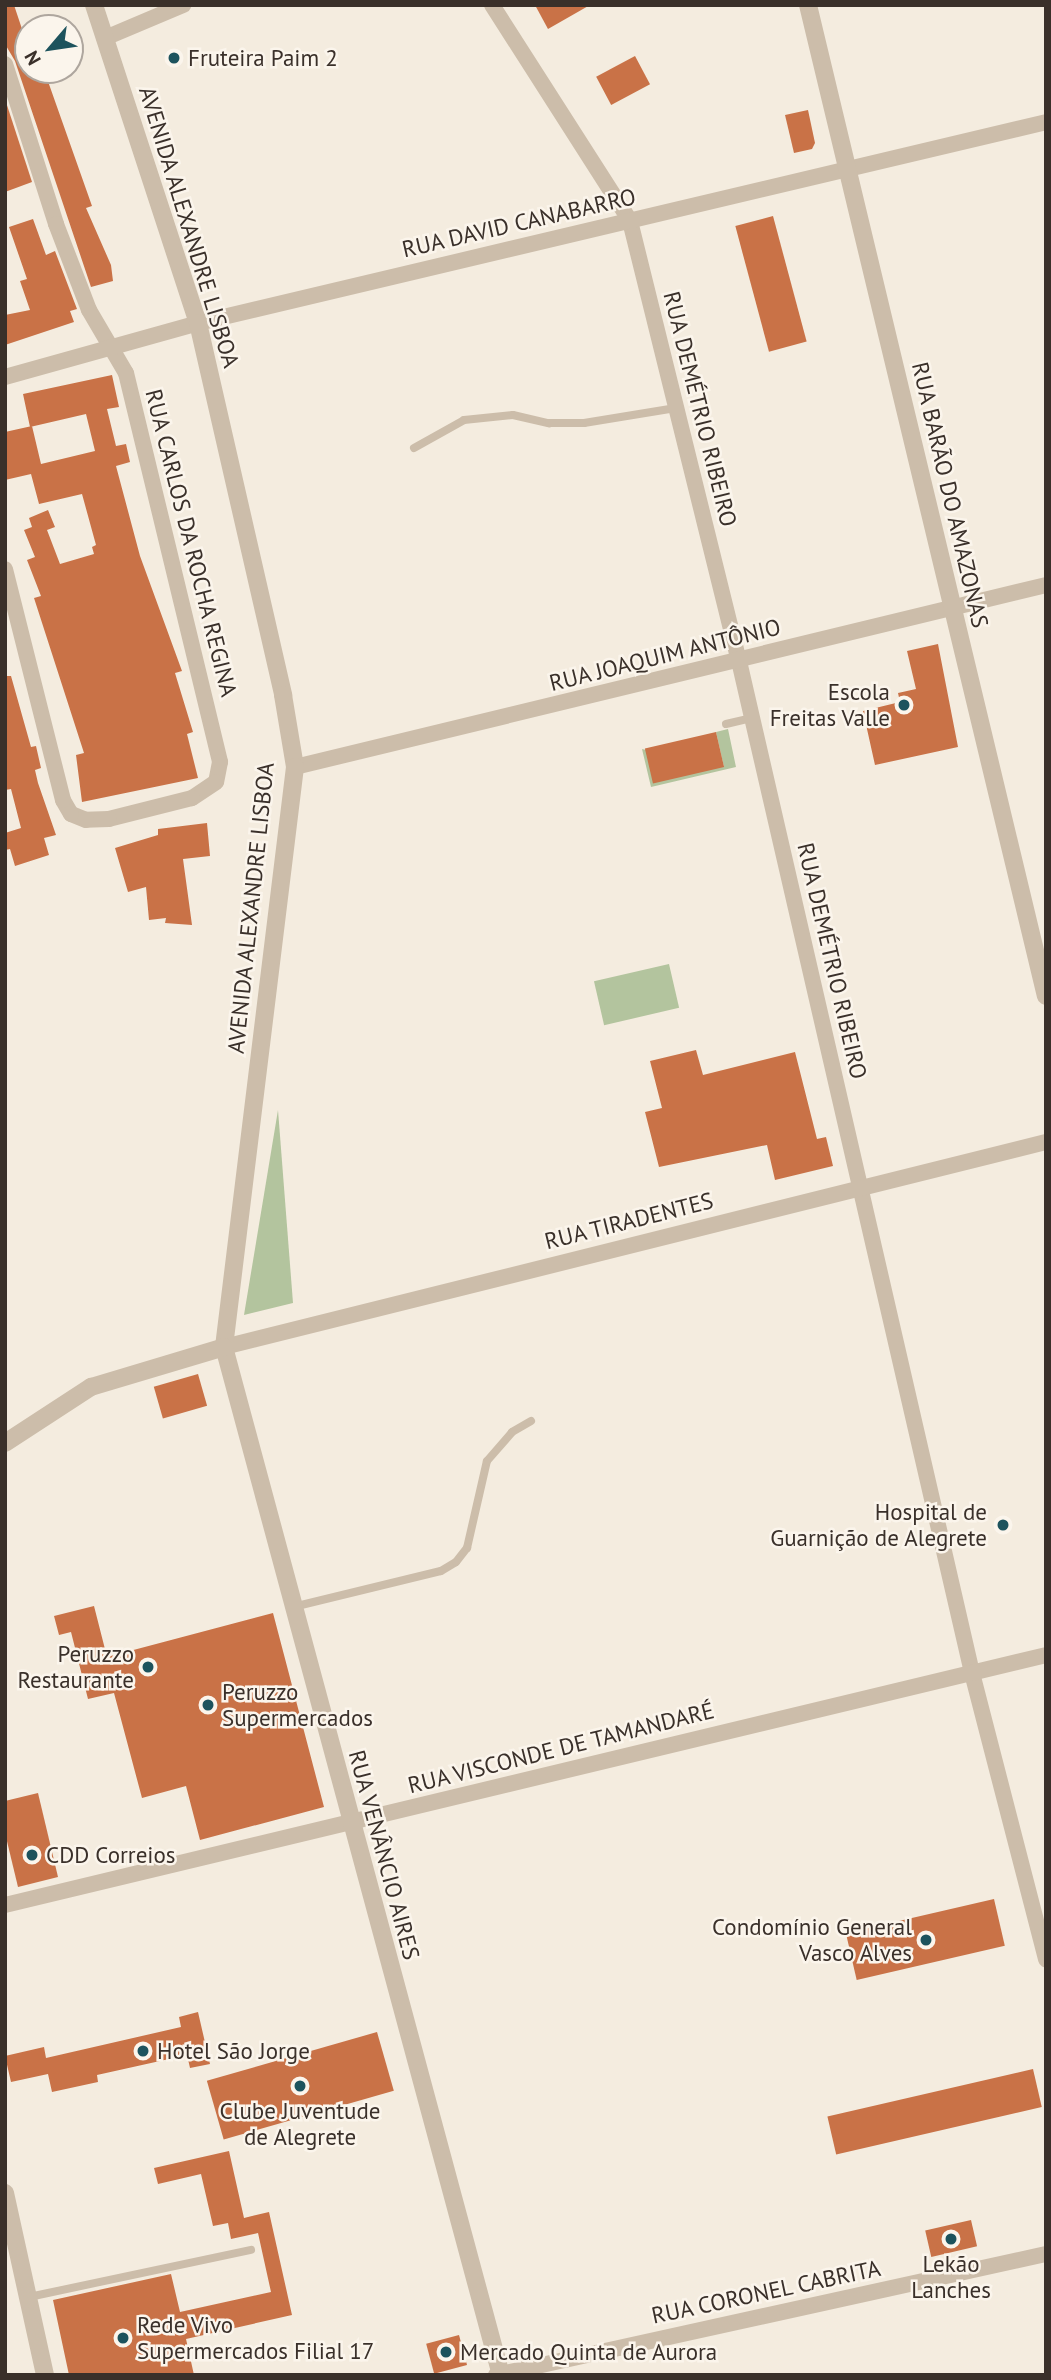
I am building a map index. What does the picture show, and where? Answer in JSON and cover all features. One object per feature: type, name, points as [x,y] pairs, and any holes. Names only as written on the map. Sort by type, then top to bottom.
[{"type":"street","name":"AVENIDA ALEXANDRE LISBOA","points":[[94,5],[198,323],[283,695],[295,767],[224,1347]]},
{"type":"street","points":[[105,38],[183,5]]},
{"type":"street","name":"RUA DEMÉTRIO RIBEIRO","points":[[492,5],[630,221],[753,718],[972,1673],[1046,1960]]},
{"type":"street","name":"RUA BARÃO DO AMAZONAS","points":[[808,5],[1046,996]]},
{"type":"street","name":"RUA CARLOS DA ROCHA REGINA","points":[[5,64],[56,224],[89,310],[126,373],[145,438],[219,762],[216,782],[192,799],[108,819],[86,820],[71,814],[64,800],[5,569]]},
{"type":"street","name":"RUA DAVID CANABARRO","points":[[5,377],[198,323],[847,167],[1046,122]]},
{"type":"street","name":"RUA JOAQUIM ANTÔNIO","points":[[295,767],[1046,585]]},
{"type":"street","name":"RUA TIRADENTES","points":[[224,1347],[860,1186],[1046,1142]]},
{"type":"street","points":[[5,1443],[90,1387],[224,1347]]},
{"type":"street","name":"RUA VENÂNCIO AIRES","points":[[224,1347],[349,1823],[499,2374]]},
{"type":"street","name":"RUA VISCONDE DE TAMANDARÉ","points":[[5,1905],[1046,1655]]},
{"type":"street","points":[[5,2193],[45,2375]]},
{"type":"street","name":"RUA CORONEL CABRITA","points":[[499,2374],[1046,2255]]},
{"type":"lane","points":[[414,448],[464,420],[513,415],[549,423],[584,423],[676,408]]},
{"type":"lane","points":[[726,724],[753,718]]},
{"type":"lane","points":[[293,1607],[441,1571],[456,1562],[467,1548],[487,1461],[512,1432],[530,1421]]},
{"type":"lane","points":[[29,2297],[251,2250]]},
{"type":"green space","points":[[728,729],[736,767],[651,787],[642,749],[724,767],[716,732]]},
{"type":"green space","points":[[669,964],[679,1008],[604,1025],[594,981]]},
{"type":"green space","points":[[278,1110],[293,1303],[244,1315]]},
{"type":"building","points":[[5,5],[14,5],[17,14],[14,14],[14,59],[5,44]]},
{"type":"building","points":[[535,5],[590,5],[548,29]]},
{"type":"building","points":[[635,56],[650,84],[611,105],[596,77]]},
{"type":"building","points":[[23,84],[49,84],[92,206],[86,208],[111,265],[113,281],[91,287]]},
{"type":"building","points":[[5,99],[32,182],[5,192]]},
{"type":"building","points":[[808,110],[815,143],[812,149],[794,153],[785,115]]},
{"type":"building","points":[[773,216],[807,342],[769,352],[735,226]]},
{"type":"building","points":[[33,219],[46,255],[55,251],[77,309],[70,311],[74,322],[5,345],[5,315],[30,310],[20,281],[27,279],[9,227]]},
{"type":"building","points":[[112,375],[119,407],[107,409],[116,446],[126,444],[130,462],[116,466],[140,556],[182,671],[175,673],[193,732],[187,734],[198,778],[82,802],[76,755],[84,753],[34,598],[41,596],[27,560],[35,557],[24,530],[32,527],[29,518],[48,510],[55,527],[47,530],[60,564],[94,554],[92,547],[96,545],[82,494],[39,504],[31,474],[5,480],[5,432],[30,426],[23,394]],"holes":[[[86,414],[95,451],[41,464],[32,427]]]},
{"type":"building","name":"Escola Freitas Valle","points":[[938,644],[958,747],[875,765],[863,711],[900,702],[898,693],[916,689],[907,651]]},
{"type":"building","points":[[5,676],[11,676],[31,747],[36,746],[41,768],[35,770],[56,835],[44,838],[49,855],[15,866],[10,849],[5,850],[5,833],[21,828],[11,789],[5,790]]},
{"type":"building","points":[[716,732],[724,767],[653,783],[645,748]]},
{"type":"building","points":[[207,823],[210,856],[183,859],[192,925],[165,923],[166,918],[149,920],[146,887],[128,892],[115,848],[158,835],[158,829]]},
{"type":"building","points":[[696,1050],[703,1075],[795,1052],[817,1139],[826,1137],[833,1166],[775,1180],[767,1145],[659,1167],[645,1112],[662,1108],[650,1061]]},
{"type":"building","points":[[198,1374],[207,1406],[163,1418],[154,1387]]},
{"type":"building","name":"Peruzzo Supermercados","points":[[94,1606],[107,1657],[273,1613],[324,1807],[200,1840],[186,1786],[142,1798],[114,1693],[88,1699],[71,1632],[59,1635],[54,1616]]},
{"type":"building","name":"CDD Correios","points":[[38,1793],[58,1877],[18,1887],[5,1833],[5,1801]]},
{"type":"building","name":"Condomínio General Vasco Alves","points":[[994,1899],[1005,1946],[857,1980],[846,1933]]},
{"type":"building","name":"Hotel São Jorge","points":[[198,2012],[210,2064],[190,2068],[187,2055],[97,2075],[98,2082],[52,2092],[48,2074],[11,2082],[5,2056],[44,2047],[46,2058],[181,2027],[179,2017]]},
{"type":"building","name":"Clube Juventude de Alegrete","points":[[377,2032],[394,2091],[224,2139],[207,2081]]},
{"type":"building","points":[[1033,2069],[1042,2107],[836,2154],[827,2116]]},
{"type":"building","points":[[229,2151],[244,2218],[269,2212],[292,2315],[186,2339],[194,2375],[69,2375],[53,2300],[171,2274],[180,2312],[271,2292],[258,2233],[231,2239],[228,2223],[213,2226],[201,2174],[158,2184],[154,2168]]},
{"type":"building","name":"Lekão Lanches","points":[[971,2220],[977,2246],[931,2257],[925,2231]]},
{"type":"building","name":"Mercado Quinta de Aurora","points":[[459,2335],[467,2365],[434,2374],[426,2344]]},
{"type":"place","name":"Fruteira Paim 2","points":[[174,58]]},
{"type":"place","name":"Escola Freitas Valle","points":[[904,705]]},
{"type":"place","name":"Hospital de Guarnição de Alegrete","points":[[1003,1525]]},
{"type":"place","name":"Peruzzo Restaurante","points":[[148,1667]]},
{"type":"place","name":"Peruzzo Supermercados","points":[[208,1705]]},
{"type":"place","name":"CDD Correios","points":[[32,1855]]},
{"type":"place","name":"Condomínio General Vasco Alves","points":[[926,1940]]},
{"type":"place","name":"Hotel São Jorge","points":[[143,2051]]},
{"type":"place","name":"Clube Juventude de Alegrete","points":[[300,2086]]},
{"type":"place","name":"Lekão Lanches","points":[[951,2239]]},
{"type":"place","name":"Rede Vivo Supermercados Filial 17","points":[[123,2338]]},
{"type":"place","name":"Mercado Quinta de Aurora","points":[[446,2352]]}]
